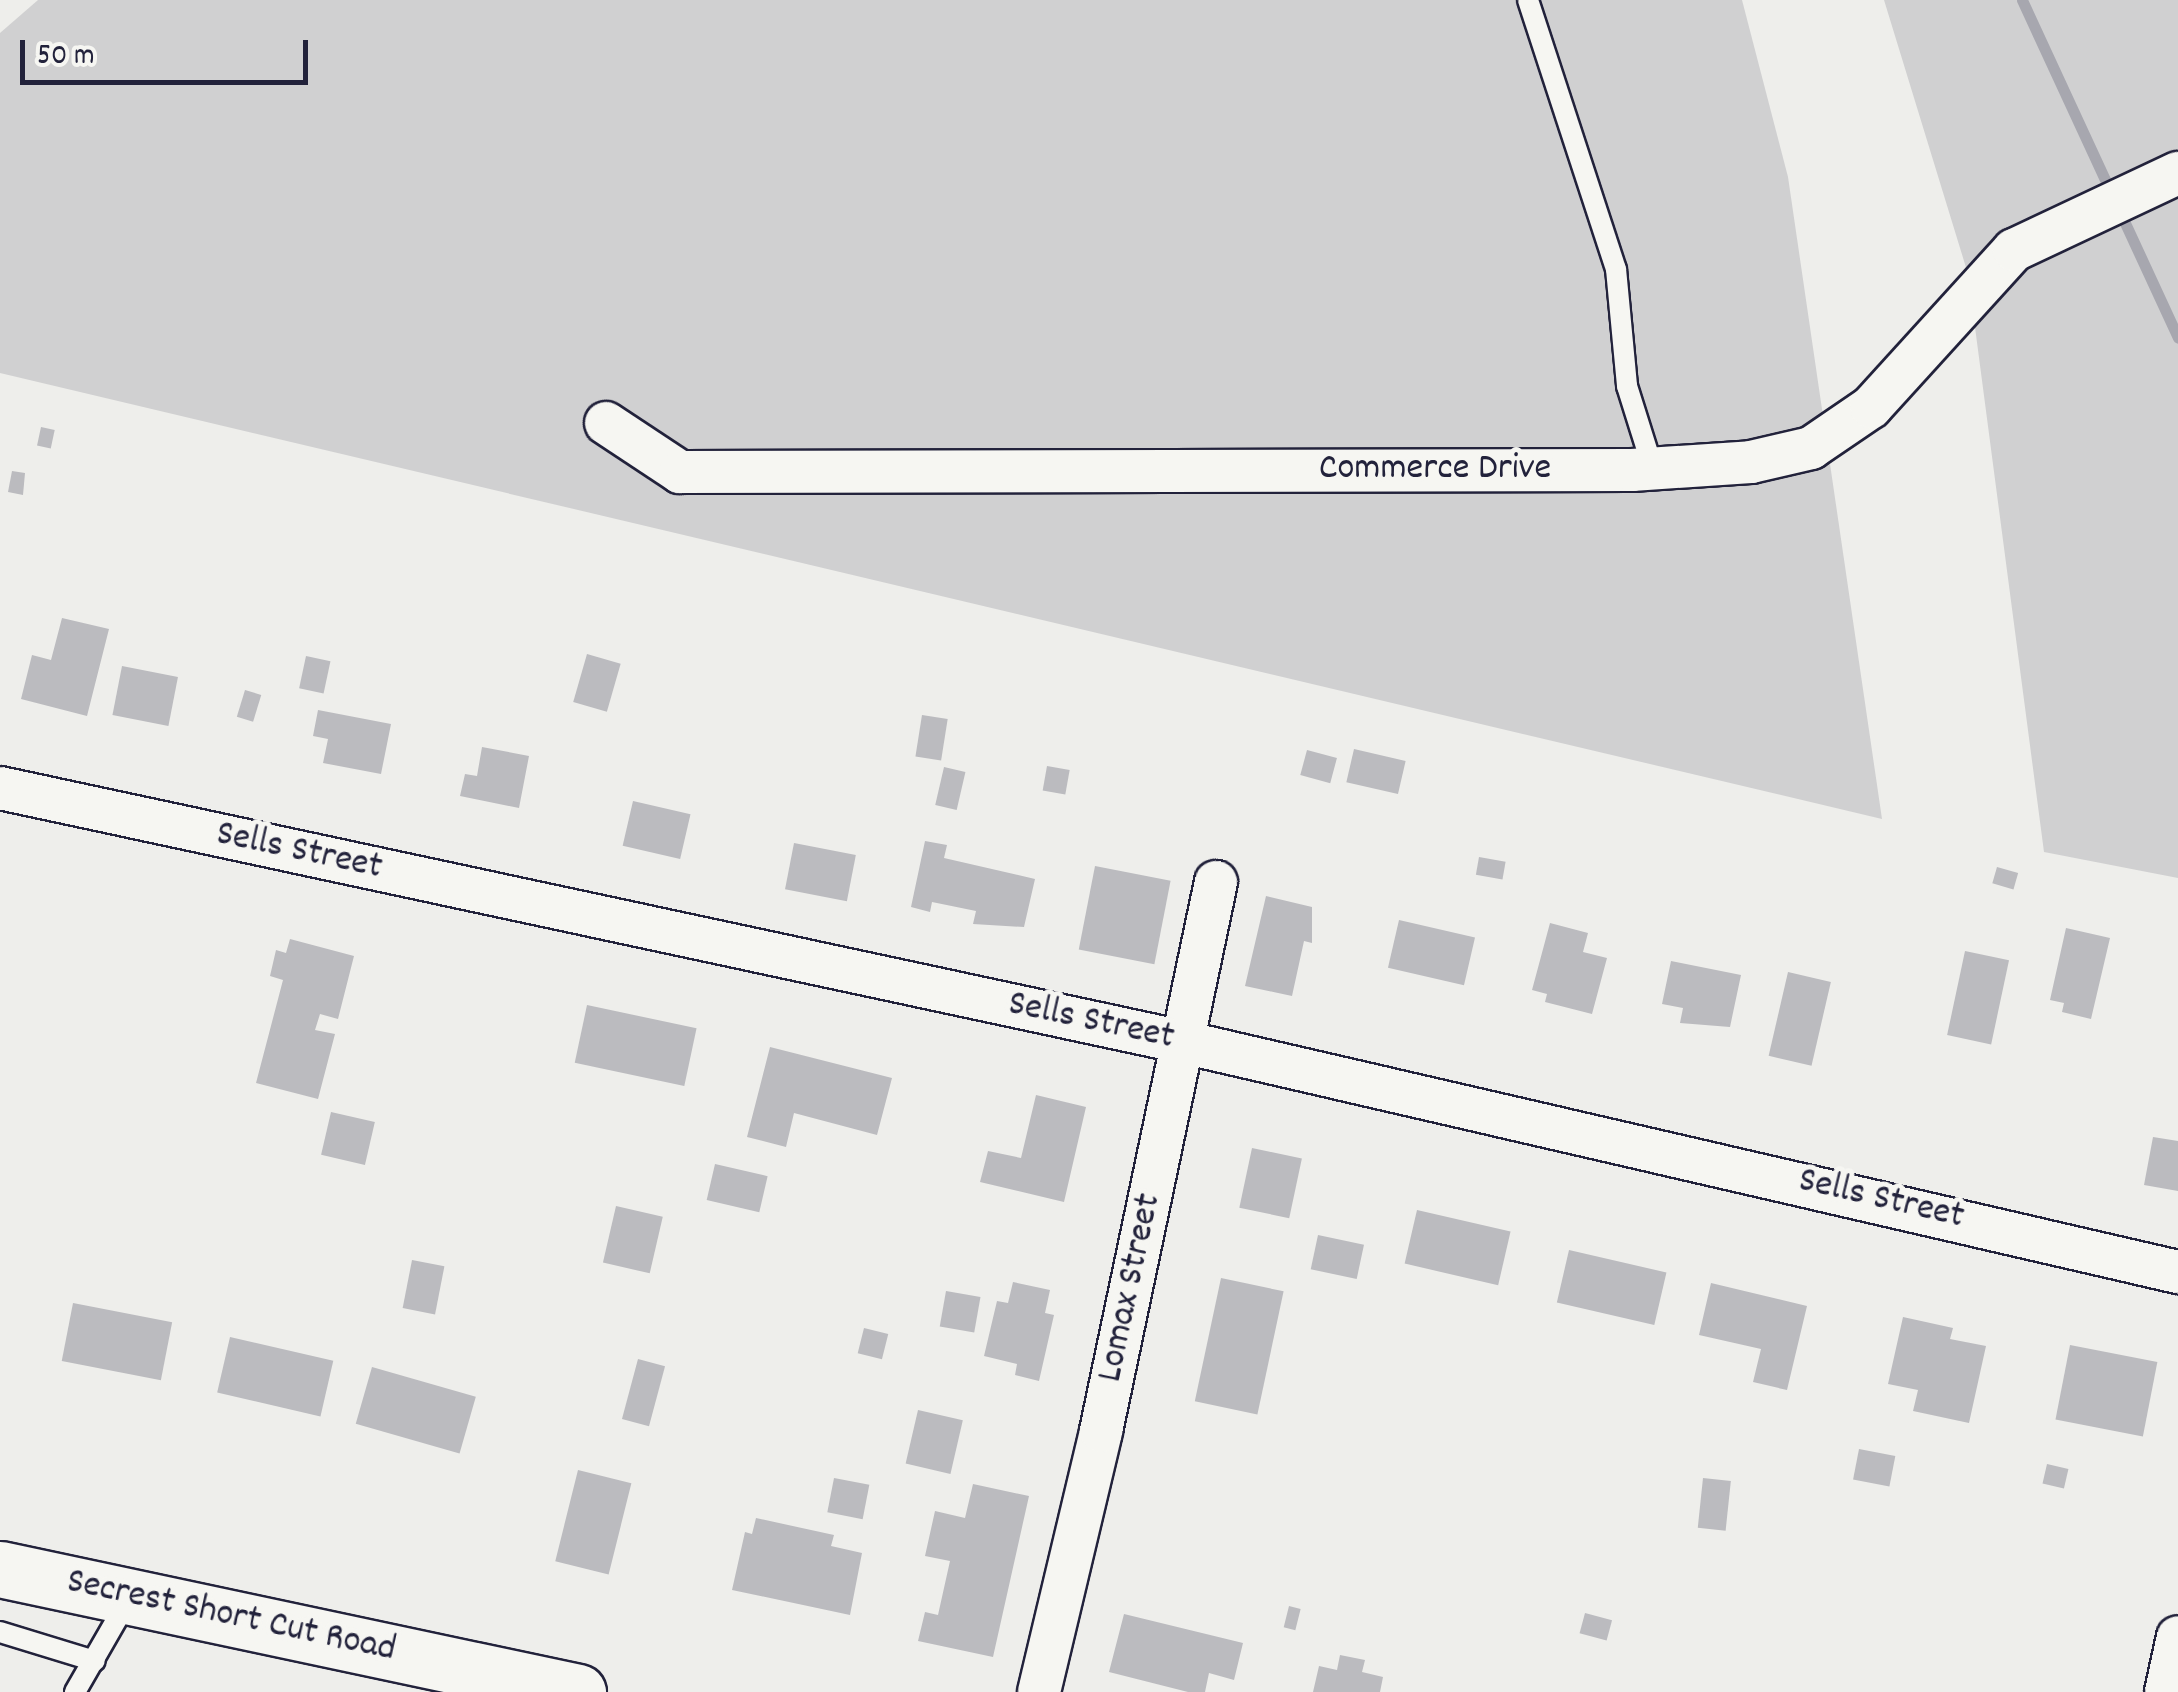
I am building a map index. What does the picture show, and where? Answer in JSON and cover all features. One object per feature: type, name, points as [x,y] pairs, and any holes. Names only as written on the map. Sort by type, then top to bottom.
[{"type":"street","name":"Commerce Drive","points":[[606,424],[680,472],[1654,469],[1752,462],[1810,448],[1871,407],[2014,250],[2178,173]]},
{"type":"street","name":"Sells Street","points":[[0,788],[1182,1042],[2178,1272]]},
{"type":"street","name":"Lomax Street","points":[[1039,1692],[1216,882]]},
{"type":"street","name":"Secrest Short Cut Road","points":[[0,1569],[578,1692]]},
{"type":"street","points":[[2166,1692],[2178,1637]]},
{"type":"lane","points":[[1528,0],[1616,269],[1628,386],[1654,469]]},
{"type":"lane","points":[[75,1692],[130,1596]]},
{"type":"lane","points":[[0,1632],[95,1660]]},
{"type":"shaded area","points":[[38,0],[1742,0],[1788,177],[1882,819],[0,373],[0,33]]},
{"type":"shaded area","points":[[1884,0],[2178,0],[2178,878],[2044,852],[1968,274]]},
{"type":"building","points":[[41,427],[55,430],[51,448],[37,446]]},
{"type":"building","points":[[12,471],[25,473],[23,495],[8,492]]},
{"type":"building","points":[[62,618],[109,629],[87,716],[21,699],[32,655],[51,660]]},
{"type":"building","points":[[587,654],[621,664],[607,712],[573,702]]},
{"type":"building","points":[[306,656],[330,661],[324,693],[299,688]]},
{"type":"building","points":[[122,666],[178,677],[168,726],[112,715]]},
{"type":"building","points":[[245,690],[261,695],[253,722],[237,717]]},
{"type":"building","points":[[318,710],[391,724],[381,774],[323,763],[328,739],[313,736]]},
{"type":"building","points":[[922,715],[948,719],[941,761],[915,756]]},
{"type":"building","points":[[482,747],[529,756],[519,808],[460,796],[465,774],[477,776]]},
{"type":"building","points":[[1354,749],[1406,761],[1398,794],[1346,782]]},
{"type":"building","points":[[1307,750],[1337,758],[1330,783],[1300,775]]},
{"type":"building","points":[[1047,766],[1070,770],[1065,795],[1043,791]]},
{"type":"building","points":[[944,767],[965,772],[957,810],[935,805]]},
{"type":"building","points":[[633,801],[690,814],[680,859],[623,846]]},
{"type":"building","points":[[925,841],[947,845],[944,858],[1035,879],[1024,927],[973,924],[976,911],[932,902],[930,912],[911,907]]},
{"type":"building","points":[[794,843],[856,855],[847,901],[785,889]]},
{"type":"building","points":[[1479,857],[1506,862],[1502,879],[1476,875]]},
{"type":"building","points":[[1095,866],[1171,881],[1154,964],[1079,949]]},
{"type":"building","points":[[1997,867],[2018,873],[2013,889],[1992,883]]},
{"type":"building","points":[[1266,896],[1312,907],[1312,943],[1304,941],[1292,996],[1245,986]]},
{"type":"building","points":[[1399,920],[1475,938],[1464,985],[1388,968]]},
{"type":"building","points":[[1550,923],[1588,933],[1583,952],[1607,958],[1592,1014],[1545,1002],[1547,994],[1532,990]]},
{"type":"building","points":[[2066,928],[2110,938],[2091,1019],[2062,1012],[2064,1003],[2050,1000]]},
{"type":"building","points":[[290,939],[354,956],[338,1019],[320,1014],[315,1030],[335,1034],[318,1099],[256,1083],[283,980],[270,976],[276,950],[286,953]]},
{"type":"building","points":[[1965,951],[2009,960],[1991,1044],[1947,1035]]},
{"type":"building","points":[[1671,961],[1741,975],[1730,1027],[1680,1023],[1683,1008],[1662,1004]]},
{"type":"building","points":[[1788,972],[1831,982],[1812,1066],[1769,1056]]},
{"type":"building","points":[[587,1005],[697,1028],[684,1086],[575,1063]]},
{"type":"building","points":[[770,1047],[892,1078],[877,1135],[794,1113],[786,1147],[747,1137]]},
{"type":"building","points":[[1036,1095],[1086,1107],[1064,1202],[980,1182],[988,1151],[1021,1158]]},
{"type":"building","points":[[331,1112],[375,1122],[365,1165],[321,1155]]},
{"type":"building","points":[[2153,1137],[2178,1141],[2178,1191],[2144,1185]]},
{"type":"building","points":[[1252,1148],[1302,1159],[1289,1218],[1239,1208]]},
{"type":"building","points":[[715,1164],[768,1176],[759,1212],[707,1200]]},
{"type":"building","points":[[616,1206],[663,1217],[650,1273],[603,1263]]},
{"type":"building","points":[[1417,1210],[1511,1232],[1498,1285],[1405,1264]]},
{"type":"building","points":[[1318,1235],[1364,1245],[1357,1279],[1311,1269]]},
{"type":"building","points":[[1569,1250],[1666,1272],[1654,1325],[1557,1303]]},
{"type":"building","points":[[412,1260],[444,1266],[435,1314],[403,1308]]},
{"type":"building","points":[[1221,1278],[1284,1291],[1257,1415],[1195,1401]]},
{"type":"building","points":[[1013,1282],[1050,1290],[1045,1313],[1054,1315],[1039,1381],[1015,1375],[1017,1364],[984,1356],[997,1301],[1008,1303]]},
{"type":"building","points":[[1711,1283],[1807,1306],[1787,1390],[1753,1382],[1761,1349],[1699,1335]]},
{"type":"building","points":[[946,1291],[980,1297],[974,1333],[940,1326]]},
{"type":"building","points":[[73,1303],[172,1322],[161,1380],[62,1361]]},
{"type":"building","points":[[1903,1317],[1953,1328],[1950,1339],[1986,1346],[1969,1423],[1913,1411],[1918,1390],[1888,1384]]},
{"type":"building","points":[[864,1328],[888,1334],[882,1359],[858,1353]]},
{"type":"building","points":[[230,1337],[333,1361],[320,1416],[217,1393]]},
{"type":"building","points":[[2070,1345],[2157,1362],[2143,1437],[2055,1420]]},
{"type":"building","points":[[638,1359],[665,1366],[649,1426],[622,1419]]},
{"type":"building","points":[[372,1367],[476,1397],[460,1453],[356,1424]]},
{"type":"building","points":[[918,1410],[963,1420],[950,1474],[906,1464]]},
{"type":"building","points":[[1859,1449],[1895,1456],[1889,1486],[1853,1479]]},
{"type":"building","points":[[2047,1464],[2068,1469],[2064,1488],[2043,1483]]},
{"type":"building","points":[[578,1470],[631,1483],[609,1575],[555,1561]]},
{"type":"building","points":[[834,1478],[869,1485],[863,1519],[827,1512]]},
{"type":"building","points":[[1703,1478],[1731,1481],[1726,1531],[1698,1528]]},
{"type":"building","points":[[973,1484],[1029,1496],[993,1657],[918,1641],[925,1612],[938,1615],[950,1561],[925,1556],[935,1511],[965,1518]]},
{"type":"building","points":[[756,1518],[834,1535],[831,1546],[862,1553],[850,1615],[732,1590],[745,1532],[752,1534]]},
{"type":"building","points":[[1289,1606],[1301,1609],[1295,1630],[1284,1627]]},
{"type":"building","points":[[1585,1613],[1612,1620],[1607,1641],[1580,1633]]},
{"type":"building","points":[[1124,1614],[1243,1643],[1234,1680],[1209,1673],[1205,1692],[1188,1692],[1109,1672]]},
{"type":"building","points":[[1340,1655],[1365,1660],[1362,1672],[1383,1677],[1380,1692],[1313,1692],[1319,1666],[1337,1670]]},
{"type":"waterway","points":[[2022,0],[2178,338]]}]
